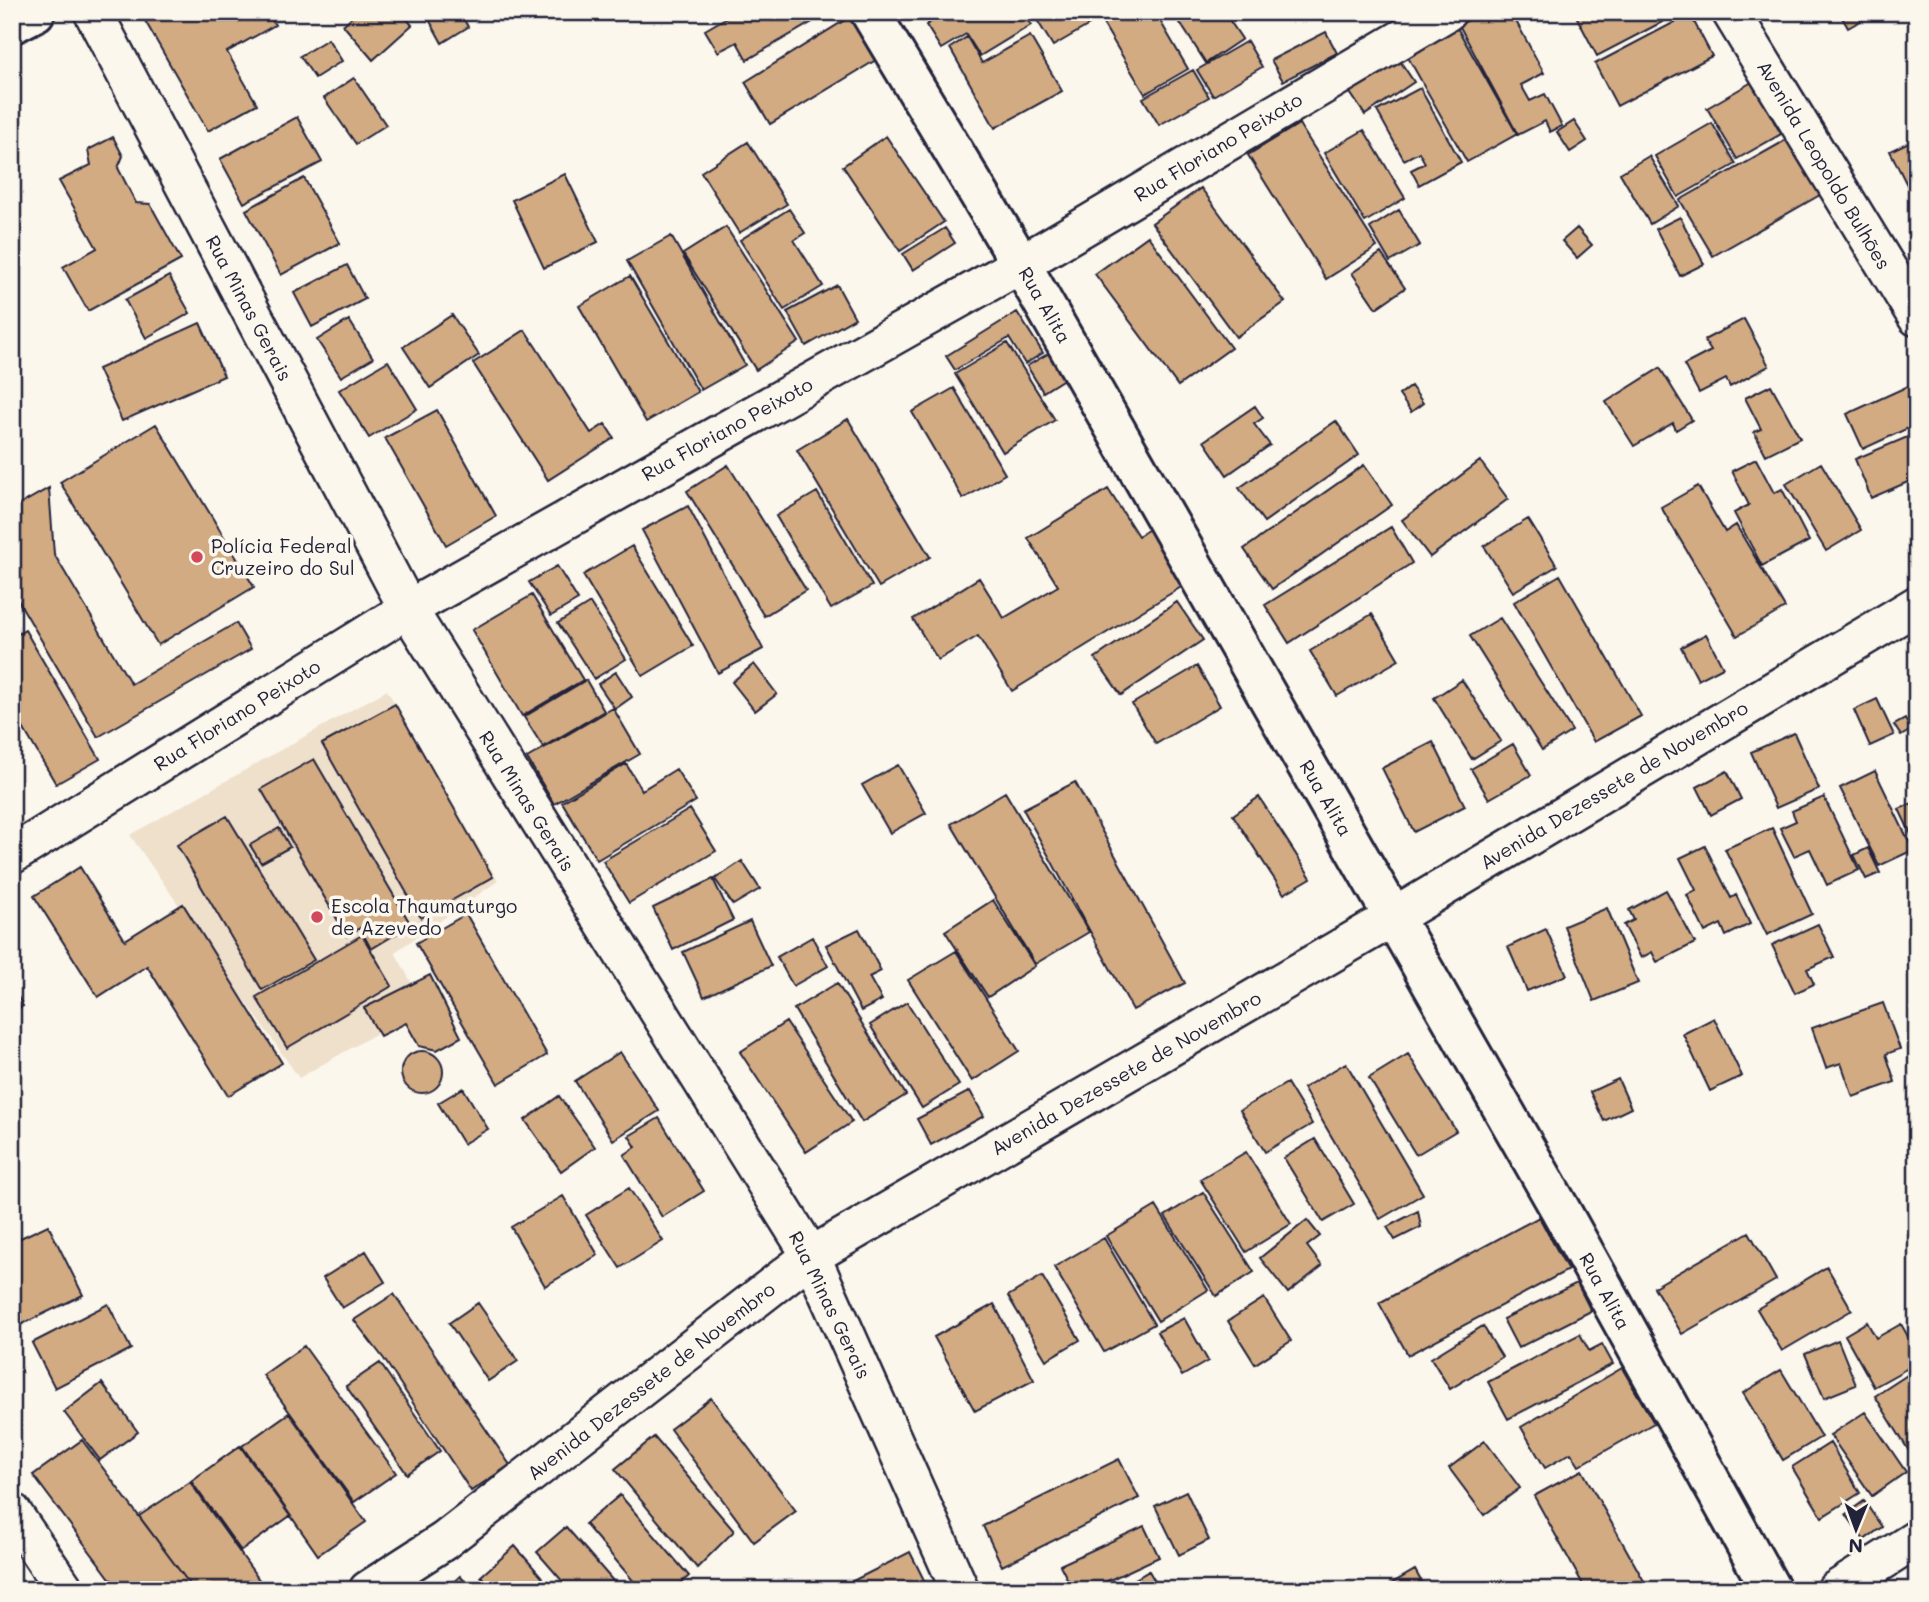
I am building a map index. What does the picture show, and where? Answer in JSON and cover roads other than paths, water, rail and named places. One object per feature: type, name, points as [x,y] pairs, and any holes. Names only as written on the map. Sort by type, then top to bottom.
[{"type":"street","points":[[12,24],[35,12]]},
{"type":"street","name":"Rua Minas Gerais","points":[[93,12],[408,609],[811,1256],[960,1590]]},
{"type":"street","name":"Rua Alita","points":[[870,12],[1021,264],[1394,917],[1771,1590]]},
{"type":"street","name":"Rua Floriano Peixoto","points":[[12,855],[408,609],[1021,264],[1447,12]]},
{"type":"street","name":"Avenida Leopoldo Bulhões","points":[[1731,12],[1917,317]]},
{"type":"street","name":"Avenida Dezessete de Novembro","points":[[368,1590],[444,1541],[811,1256],[1394,917],[1917,605]]},
{"type":"street","points":[[12,1512],[65,1590]]},
{"type":"street","points":[[1836,1590],[1917,1539]]},
{"type":"place","name":"Polícia Federal Cruzeiro do Sul","points":[[197,557]]},
{"type":"place","name":"Escola Thaumaturgo de Azevedo","points":[[317,917]]}]
